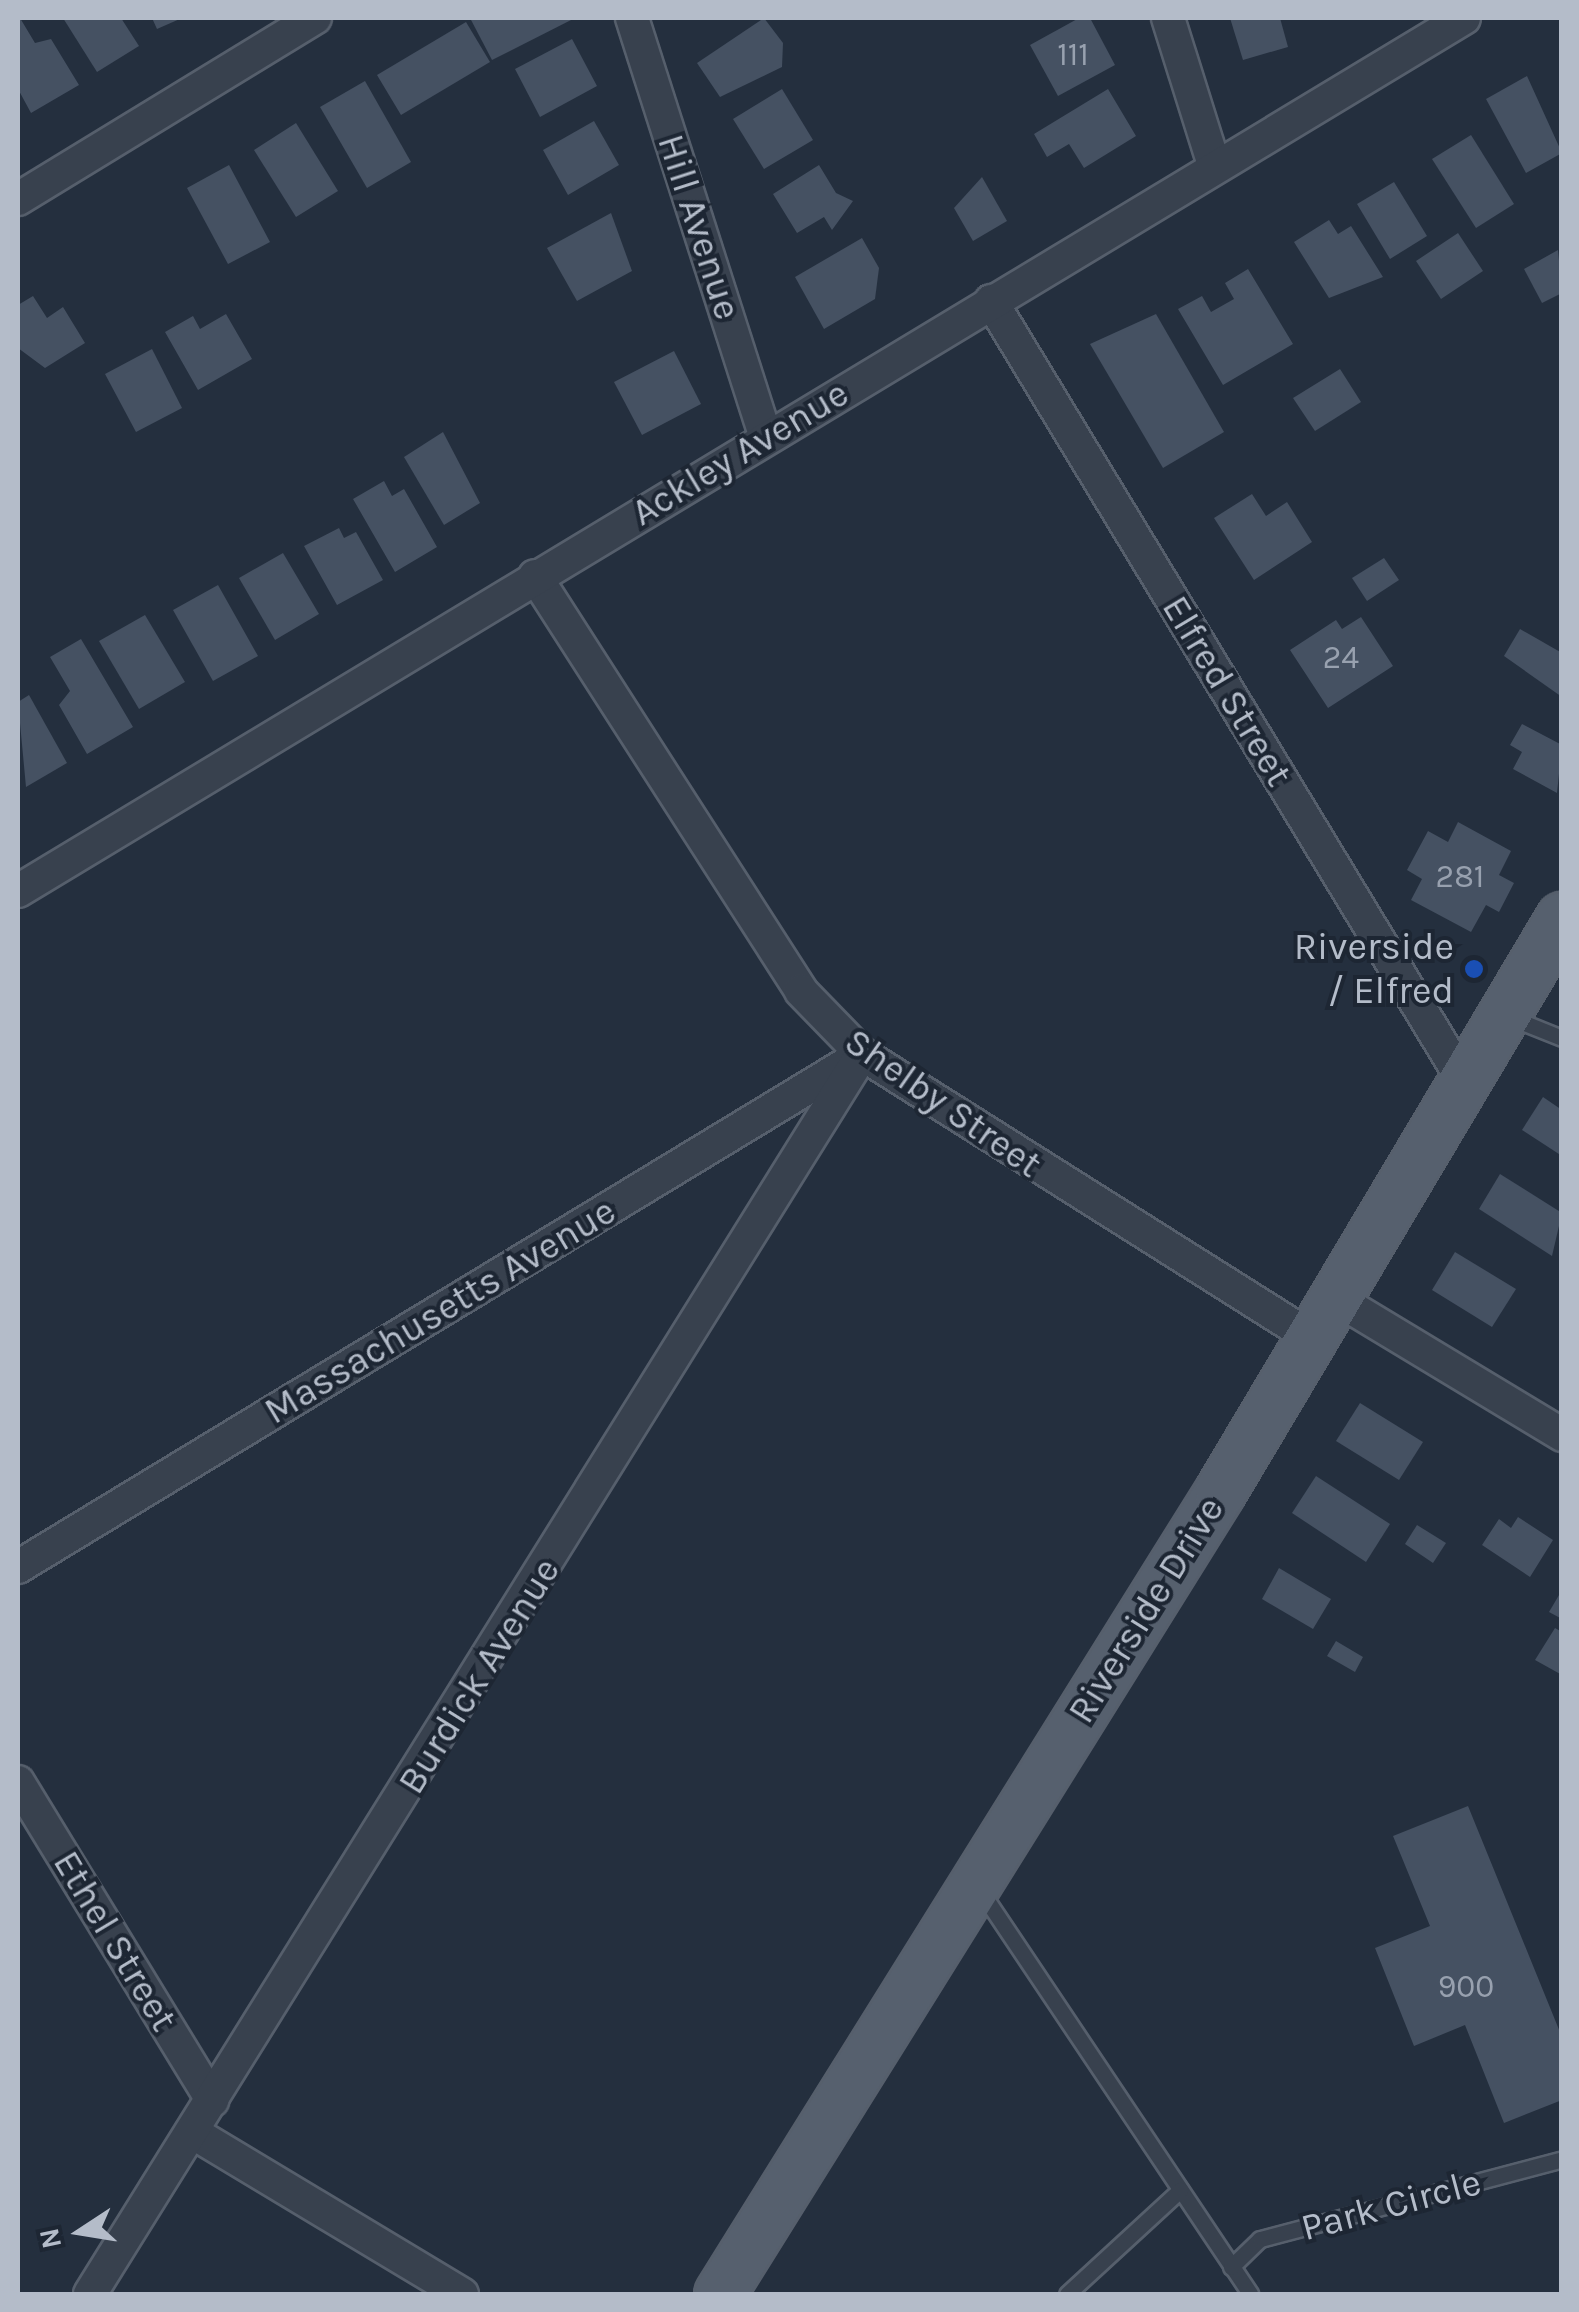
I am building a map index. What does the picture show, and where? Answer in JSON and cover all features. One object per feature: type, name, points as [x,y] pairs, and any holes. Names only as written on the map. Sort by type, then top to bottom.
[{"type":"main road","name":"Riverside Drive","points":[[720,2294],[1562,918]]},
{"type":"street","points":[[18,198],[315,18]]},
{"type":"street","name":"Hill Avenue","points":[[632,18],[766,437]]},
{"type":"street","points":[[1168,18],[1214,166]]},
{"type":"street","name":"Ackley Avenue","points":[[18,891],[1464,18]]},
{"type":"street","name":"Elfred Street","points":[[990,302],[1464,1081]]},
{"type":"street","name":"Shelby Street","points":[[535,576],[801,990],[862,1054],[1320,1316],[1562,1435]]},
{"type":"street","name":"Massachusetts Avenue","points":[[18,1567],[862,1054]]},
{"type":"street","name":"Burdick Avenue","points":[[90,2294],[862,1054]]},
{"type":"street","name":"Ethel Street","points":[[18,1782],[212,2100]]},
{"type":"street","points":[[192,2132],[462,2294]]},
{"type":"lane","points":[[1504,1014],[1562,1038]]},
{"type":"lane","points":[[975,1883],[1250,2294]]},
{"type":"lane","name":"Park Circle","points":[[1231,2267],[1260,2239],[1562,2160]]},
{"type":"lane","points":[[1067,2294],[1180,2190]]},
{"type":"building","points":[[20,18],[35,43],[51,39],[79,85],[31,113],[18,89]]},
{"type":"building","points":[[63,18],[121,18],[139,46],[97,72]]},
{"type":"building","points":[[152,18],[182,18],[157,29]]},
{"type":"building","points":[[470,18],[575,18],[492,60]]},
{"type":"building","points":[[764,18],[783,43],[782,67],[720,97],[697,63]]},
{"type":"building","points":[[1079,18],[1090,18],[1115,65],[1058,96],[1030,45]]},
{"type":"building","points":[[1230,18],[1280,18],[1288,47],[1243,60]]},
{"type":"building","points":[[466,22],[490,62],[401,115],[377,75]]},
{"type":"building","points":[[572,39],[597,86],[540,117],[515,69]]},
{"type":"building","points":[[1527,76],[1562,153],[1526,173],[1486,99]]},
{"type":"building","points":[[365,81],[411,162],[367,188],[320,107]]},
{"type":"building","points":[[782,89],[813,140],[764,169],[733,119]]},
{"type":"building","points":[[1108,89],[1136,136],[1084,168],[1069,144],[1047,157],[1034,134]]},
{"type":"building","points":[[594,121],[619,165],[568,195],[543,150]]},
{"type":"building","points":[[296,123],[338,191],[296,217],[254,150]]},
{"type":"building","points":[[1471,135],[1514,204],[1476,228],[1432,159]]},
{"type":"building","points":[[229,165],[270,242],[228,264],[187,188]]},
{"type":"building","points":[[819,165],[836,193],[853,201],[832,230],[824,217],[797,233],[773,194]]},
{"type":"building","points":[[982,177],[1007,221],[973,241],[954,208]]},
{"type":"building","points":[[1394,182],[1427,236],[1390,259],[1357,204]]},
{"type":"building","points":[[611,213],[632,271],[577,301],[547,248]]},
{"type":"building","points":[[1329,220],[1338,234],[1351,226],[1383,277],[1329,298],[1294,242]]},
{"type":"building","points":[[1458,233],[1483,271],[1441,299],[1416,261]]},
{"type":"building","points":[[862,238],[879,268],[875,299],[824,329],[795,277]]},
{"type":"building","points":[[1558,250],[1562,293],[1542,303],[1524,269]]},
{"type":"building","points":[[1248,269],[1293,344],[1223,385],[1178,309],[1202,296],[1211,312],[1234,299],[1225,283]]},
{"type":"building","points":[[33,296],[47,318],[63,307],[85,343],[45,368],[18,348],[18,305]]},
{"type":"building","points":[[226,314],[252,359],[198,390],[165,332],[193,316],[200,329]]},
{"type":"building","points":[[1156,314],[1224,432],[1163,468],[1090,344]]},
{"type":"building","points":[[152,349],[182,408],[136,432],[105,374]]},
{"type":"building","points":[[674,351],[701,404],[642,435],[614,382]]},
{"type":"building","points":[[1340,369],[1361,402],[1315,431],[1293,398]]},
{"type":"building","points":[[443,432],[480,503],[444,525],[404,457]]},
{"type":"building","points":[[384,481],[392,496],[404,489],[437,547],[395,572],[353,499]]},
{"type":"building","points":[[1252,494],[1266,516],[1287,502],[1312,542],[1254,580],[1214,518]]},
{"type":"building","points":[[339,528],[344,538],[356,532],[383,580],[337,605],[304,546]]},
{"type":"building","points":[[283,553],[319,614],[275,640],[239,578]]},
{"type":"building","points":[[1384,558],[1399,580],[1367,601],[1352,578]]},
{"type":"building","points":[[218,585],[258,656],[213,681],[173,610]]},
{"type":"building","points":[[145,615],[185,682],[139,709],[99,641]]},
{"type":"building","points":[[1361,617],[1393,666],[1328,708],[1290,650],[1336,620],[1342,629]]},
{"type":"building","points":[[1520,629],[1562,653],[1562,697],[1504,656]]},
{"type":"building","points":[[81,639],[133,727],[87,754],[59,705],[70,691],[50,657]]},
{"type":"building","points":[[29,695],[67,763],[26,787],[18,702]]},
{"type":"building","points":[[1522,724],[1562,745],[1557,793],[1513,769],[1522,752],[1510,745]]},
{"type":"building","points":[[1458,822],[1511,851],[1499,875],[1514,883],[1499,912],[1486,905],[1471,932],[1411,900],[1422,879],[1407,870],[1428,831],[1448,842]]},
{"type":"building","points":[[1543,1097],[1562,1110],[1562,1156],[1522,1130]]},
{"type":"building","points":[[1500,1174],[1562,1213],[1552,1256],[1479,1209]]},
{"type":"building","points":[[1455,1252],[1516,1289],[1492,1327],[1432,1290]]},
{"type":"building","points":[[1360,1403],[1423,1442],[1399,1480],[1336,1441]]},
{"type":"building","points":[[1316,1476],[1390,1524],[1366,1562],[1292,1513]]},
{"type":"building","points":[[1518,1517],[1553,1540],[1530,1577],[1482,1545],[1499,1519],[1511,1528]]},
{"type":"building","points":[[1417,1525],[1446,1543],[1433,1563],[1405,1544]]},
{"type":"building","points":[[1279,1568],[1331,1599],[1313,1629],[1262,1599]]},
{"type":"building","points":[[1562,1590],[1562,1619],[1549,1612]]},
{"type":"building","points":[[1555,1628],[1562,1632],[1562,1675],[1535,1660]]},
{"type":"building","points":[[1336,1641],[1363,1657],[1355,1672],[1327,1656]]},
{"type":"building","points":[[1468,1806],[1562,2037],[1562,2100],[1504,2123],[1465,2025],[1414,2046],[1375,1948],[1430,1926],[1393,1836]]},
{"type":"place","name":"Riverside / Elfred","points":[[1474,969]]}]
